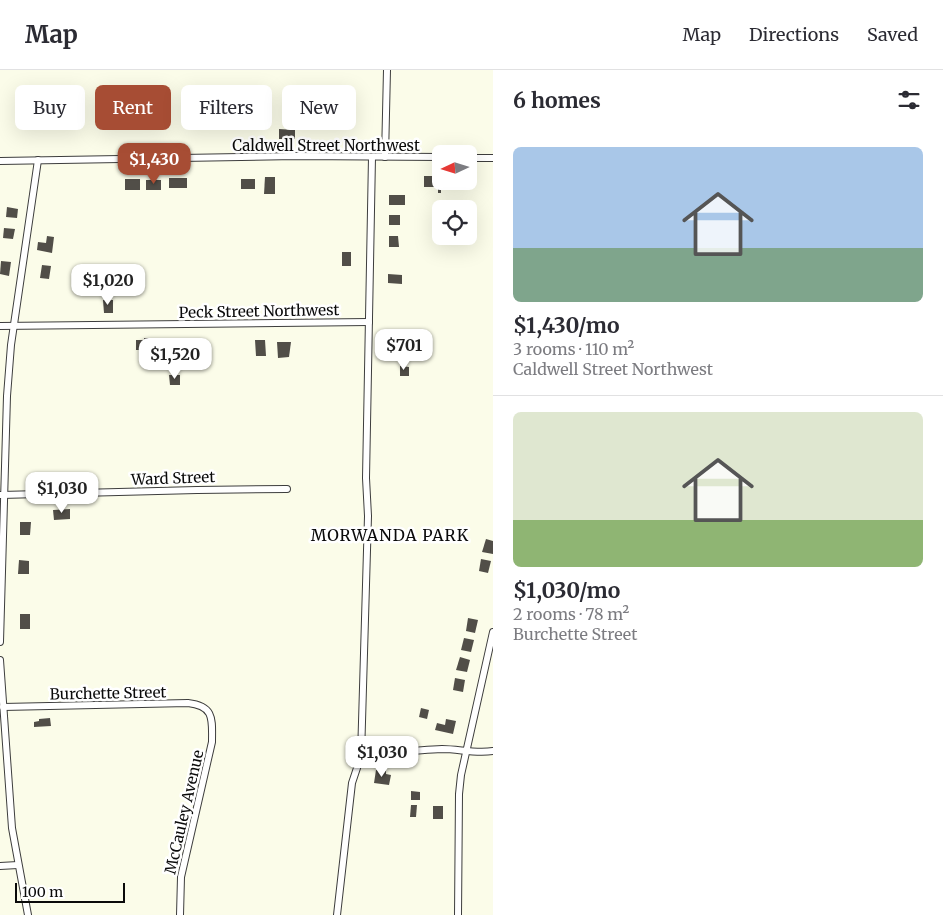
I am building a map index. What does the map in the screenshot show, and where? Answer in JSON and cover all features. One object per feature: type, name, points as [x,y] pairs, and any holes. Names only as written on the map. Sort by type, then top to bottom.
[{"type":"street","points":[[385,157],[387,70]]},
{"type":"street","name":"Caldwell Street Northwest","points":[[0,161],[296,156],[432,158]]},
{"type":"street","points":[[337,915],[352,783],[361,756],[368,516],[366,478],[372,157]]},
{"type":"street","points":[[478,158],[493,158]]},
{"type":"street","points":[[0,642],[2,495],[7,396],[14,326],[38,160]]},
{"type":"street","name":"Peck Street Northwest","points":[[0,326],[369,322]]},
{"type":"street","name":"Ward Street","points":[[2,495],[216,489],[288,489]]},
{"type":"street","points":[[458,915],[459,794],[466,750],[493,632]]},
{"type":"street","points":[[0,660],[3,761],[18,865],[28,915]]},
{"type":"street","name":"Burchette Street","points":[[2,707],[188,703],[201,705],[210,714]]},
{"type":"street","name":"McCauley Avenue","points":[[180,915],[181,877],[210,753],[212,723],[210,714]]},
{"type":"street","points":[[361,756],[433,749],[476,752],[493,751]]},
{"type":"street","points":[[0,866],[18,865]]},
{"type":"building","points":[[279,129],[295,130],[295,139],[279,139]]},
{"type":"building","points":[[424,176],[432,176],[432,187],[424,187]]},
{"type":"building","points":[[265,177],[275,177],[275,194],[264,194]]},
{"type":"building","points":[[169,178],[187,178],[187,188],[169,188]]},
{"type":"building","points":[[125,179],[140,179],[140,190],[125,190]]},
{"type":"building","points":[[241,179],[255,179],[255,189],[241,189]]},
{"type":"building","points":[[146,180],[161,180],[161,190],[146,190]]},
{"type":"building","points":[[389,195],[405,195],[405,205],[389,205]]},
{"type":"building","points":[[7,207],[18,209],[17,218],[6,217]]},
{"type":"building","points":[[389,215],[400,215],[400,225],[389,225]]},
{"type":"building","points":[[4,228],[15,229],[13,239],[3,238]]},
{"type":"building","points":[[47,236],[54,237],[52,253],[37,250],[38,242],[46,243]]},
{"type":"building","points":[[389,236],[398,236],[399,247],[389,247]]},
{"type":"building","points":[[342,252],[351,252],[351,266],[342,266]]},
{"type":"building","points":[[1,261],[11,262],[9,276],[0,274]]},
{"type":"building","points":[[42,265],[51,266],[49,279],[40,278]]},
{"type":"building","points":[[388,274],[402,275],[402,284],[388,283]]},
{"type":"building","points":[[103,300],[113,300],[113,313],[104,313]]},
{"type":"building","points":[[403,336],[411,336],[411,349],[407,349],[407,342],[403,342]]},
{"type":"building","points":[[144,338],[150,338],[151,350],[136,350],[136,340],[144,340]]},
{"type":"building","points":[[255,340],[265,340],[266,356],[256,356]]},
{"type":"building","points":[[277,342],[291,342],[289,357],[278,358]]},
{"type":"building","points":[[400,366],[409,367],[409,376],[400,376]]},
{"type":"building","points":[[169,375],[180,375],[180,385],[170,385]]},
{"type":"building","points":[[70,509],[70,519],[54,520],[53,510]]},
{"type":"building","points":[[20,522],[31,522],[30,535],[20,535]]},
{"type":"building","points":[[486,539],[493,541],[493,554],[482,552]]},
{"type":"building","points":[[481,559],[491,561],[488,573],[479,571]]},
{"type":"building","points":[[19,560],[29,561],[29,574],[18,574]]},
{"type":"building","points":[[20,614],[30,614],[30,629],[20,629]]},
{"type":"building","points":[[468,618],[478,620],[475,633],[466,631]]},
{"type":"building","points":[[464,638],[474,640],[471,652],[461,650]]},
{"type":"building","points":[[460,657],[470,660],[467,672],[456,670]]},
{"type":"building","points":[[455,678],[465,680],[463,692],[453,690]]},
{"type":"building","points":[[421,708],[429,710],[427,719],[419,717]]},
{"type":"building","points":[[50,718],[51,726],[34,727],[34,722],[39,721],[39,719]]},
{"type":"building","points":[[446,719],[456,721],[453,734],[435,730],[437,723],[445,725]]},
{"type":"building","points":[[376,770],[386,771],[386,774],[391,775],[389,785],[374,783]]},
{"type":"building","points":[[411,791],[420,792],[420,800],[411,800]]},
{"type":"building","points":[[411,805],[417,805],[416,817],[410,817]]},
{"type":"building","points":[[433,806],[443,806],[443,819],[433,819]]},
{"type":"district","name":"MORWANDA PARK","points":[[390,535]]}]
